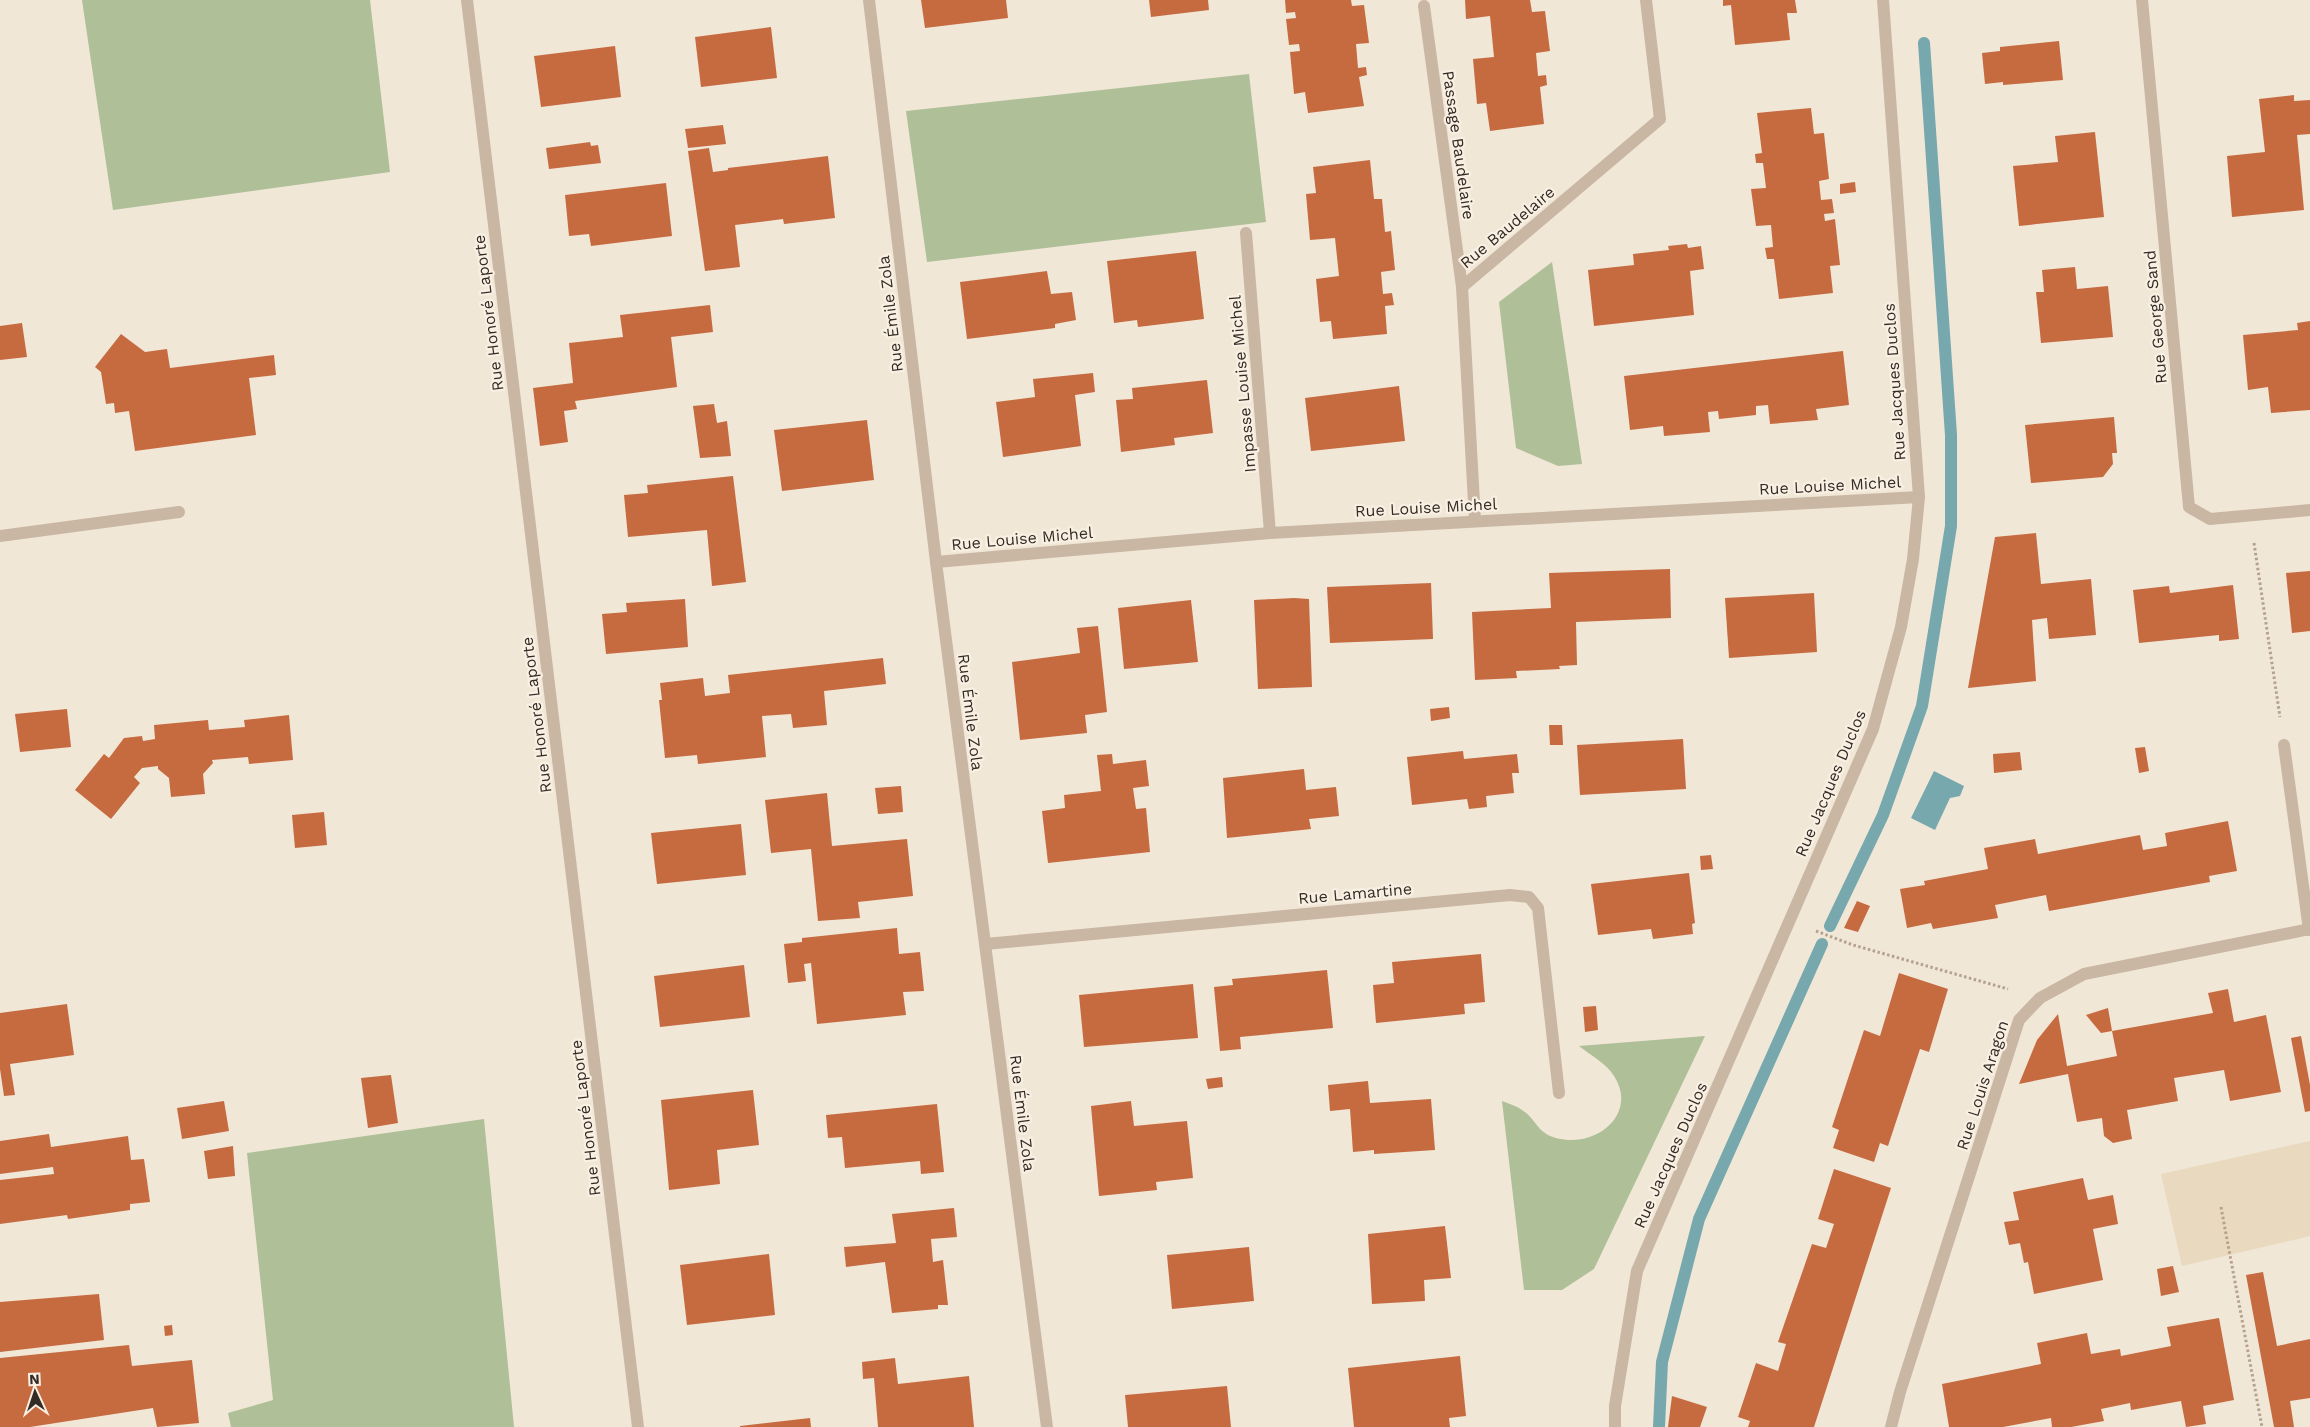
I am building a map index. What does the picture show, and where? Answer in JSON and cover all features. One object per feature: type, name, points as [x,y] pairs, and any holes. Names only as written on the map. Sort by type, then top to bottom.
[{"type":"street","name":"Rue Honoré Laporte","points":[[467,0],[638,1427]]},
{"type":"street","name":"Rue Émile Zola","points":[[869,0],[936,562],[1047,1427]]},
{"type":"street","name":"Rue Baudelaire","points":[[1475,520],[1462,287],[1660,119],[1646,0]]},
{"type":"street","name":"Rue Jacques Duclos","points":[[1615,1427],[1616,1406],[1637,1271],[1873,729],[1901,627],[1913,559],[1919,497],[1884,0]]},
{"type":"street","name":"Rue George Sand","points":[[2142,0],[2189,508],[2210,519],[2310,510]]},
{"type":"street","name":"Passage Baudelaire","points":[[1424,6],[1462,287]]},
{"type":"street","name":"Impasse Louise Michel","points":[[1246,233],[1270,533]]},
{"type":"street","name":"Rue Louise Michel","points":[[936,562],[1270,533],[1475,520],[1919,497]]},
{"type":"street","points":[[0,536],[179,512]]},
{"type":"street","points":[[2284,745],[2310,929]]},
{"type":"street","name":"Rue Lamartine","points":[[985,944],[1510,895],[1529,897],[1538,908],[1559,1093]]},
{"type":"street","name":"Rue Louis Aragon","points":[[1891,1427],[1900,1392],[2019,1020],[2040,998],[2084,974],[2310,929]]},
{"type":"path","points":[[2250,515],[2284,745]]},
{"type":"path","points":[[1790,921],[1852,945],[2040,998]]},
{"type":"path","points":[[2221,1207],[2262,1427]]},
{"type":"green space","points":[[82,0],[370,0],[390,172],[113,210]]},
{"type":"green space","points":[[1249,74],[1266,222],[927,262],[906,111]]},
{"type":"green space","points":[[1552,262],[1582,464],[1558,466],[1516,448],[1499,302]]},
{"type":"green space","points":[[1705,1036],[1594,1269],[1562,1290],[1524,1290],[1502,1101],[1526,1113],[1549,1136],[1568,1140],[1593,1136],[1613,1122],[1619,1112],[1621,1101],[1620,1089],[1607,1067],[1579,1046]]},
{"type":"green space","points":[[484,1119],[514,1427],[231,1427],[228,1413],[273,1400],[247,1153]]},
{"type":"shaded area","points":[[2310,1141],[2310,1236],[2182,1266],[2161,1174]]},
{"type":"water","points":[[1934,771],[1964,786],[1960,796],[1950,798],[1935,830],[1911,818]]},
{"type":"building","points":[[921,0],[1006,0],[1008,18],[925,28]]},
{"type":"building","points":[[1149,0],[1208,0],[1209,10],[1151,17]]},
{"type":"building","points":[[1285,0],[1351,0],[1352,6],[1364,5],[1369,43],[1356,44],[1358,68],[1366,67],[1367,75],[1359,77],[1364,106],[1308,113],[1305,92],[1294,94],[1290,52],[1300,51],[1299,44],[1289,45],[1286,19],[1296,18],[1295,12],[1286,13]]},
{"type":"building","points":[[1465,0],[1530,0],[1532,12],[1545,11],[1550,51],[1536,53],[1538,76],[1546,75],[1547,85],[1540,87],[1544,124],[1490,131],[1486,103],[1477,104],[1473,59],[1494,57],[1490,16],[1466,19]]},
{"type":"building","points":[[1723,0],[1795,0],[1797,13],[1787,13],[1790,40],[1735,45],[1731,5],[1723,6]]},
{"type":"building","points":[[771,27],[777,78],[701,87],[695,37]]},
{"type":"building","points":[[2059,41],[2063,80],[2003,85],[2003,82],[1985,84],[1982,53],[2000,51],[2000,47]]},
{"type":"building","points":[[615,46],[621,97],[541,107],[534,56]]},
{"type":"building","points":[[2294,95],[2294,101],[2310,100],[2310,134],[2297,135],[2304,210],[2232,217],[2227,156],[2265,152],[2259,99]]},
{"type":"building","points":[[1811,108],[1814,134],[1824,133],[1829,179],[1819,181],[1821,200],[1832,199],[1834,213],[1824,214],[1825,221],[1835,219],[1840,265],[1830,266],[1833,293],[1779,299],[1774,259],[1767,259],[1765,248],[1773,247],[1771,225],[1756,226],[1751,189],[1766,188],[1763,163],[1756,163],[1755,154],[1762,153],[1757,113]]},
{"type":"building","points":[[723,125],[726,144],[688,148],[685,129]]},
{"type":"building","points":[[2095,132],[2104,217],[2019,226],[2013,166],[2058,162],[2055,136]]},
{"type":"building","points":[[590,142],[591,146],[598,145],[601,163],[549,169],[546,148]]},
{"type":"building","points":[[709,148],[713,172],[728,170],[728,168],[828,156],[835,218],[784,224],[783,219],[735,225],[740,267],[705,271],[688,151]]},
{"type":"building","points":[[1370,160],[1374,199],[1382,199],[1385,232],[1391,231],[1395,270],[1381,272],[1383,294],[1392,293],[1394,305],[1385,306],[1387,334],[1333,339],[1331,321],[1320,322],[1316,279],[1339,276],[1335,238],[1310,240],[1306,194],[1316,193],[1313,167]]},
{"type":"building","points":[[1855,182],[1856,192],[1840,194],[1840,184]]},
{"type":"building","points":[[666,183],[672,236],[591,246],[589,234],[569,236],[565,195]]},
{"type":"building","points":[[1687,244],[1688,248],[1701,246],[1704,269],[1690,271],[1694,315],[1594,326],[1588,270],[1634,265],[1633,254],[1669,250],[1668,246]]},
{"type":"building","points":[[1196,251],[1204,319],[1138,327],[1137,320],[1114,323],[1107,261]]},
{"type":"building","points":[[2075,267],[2077,289],[2108,286],[2113,337],[2041,343],[2036,292],[2044,292],[2042,270]]},
{"type":"building","points":[[1047,271],[1051,294],[1072,292],[1076,320],[1055,324],[1055,328],[967,339],[960,282]]},
{"type":"building","points":[[710,305],[713,332],[671,337],[677,387],[575,401],[577,409],[564,411],[568,442],[540,446],[533,388],[573,383],[569,343],[623,337],[620,315]]},
{"type":"building","points":[[2310,321],[2310,410],[2271,413],[2268,387],[2248,390],[2243,335],[2298,330],[2297,323]]},
{"type":"building","points":[[22,323],[27,357],[0,360],[0,326]]},
{"type":"building","points":[[121,334],[145,352],[167,349],[170,368],[274,355],[276,375],[249,378],[256,435],[135,451],[129,411],[115,413],[114,403],[106,404],[101,372],[95,367]]},
{"type":"building","points":[[1843,351],[1849,405],[1816,409],[1818,420],[1770,424],[1768,405],[1756,406],[1756,415],[1719,419],[1718,411],[1708,412],[1710,432],[1664,436],[1663,426],[1630,430],[1624,376]]},
{"type":"building","points":[[1093,373],[1095,392],[1075,395],[1081,446],[1003,457],[996,402],[1035,397],[1033,379]]},
{"type":"building","points":[[1207,380],[1213,433],[1174,438],[1175,445],[1121,452],[1116,400],[1133,399],[1132,388]]},
{"type":"building","points":[[1399,386],[1405,441],[1311,451],[1305,398]]},
{"type":"building","points":[[714,404],[717,423],[727,421],[731,456],[700,458],[693,406]]},
{"type":"building","points":[[2114,417],[2117,453],[2112,453],[2113,464],[2103,477],[2031,483],[2025,425]]},
{"type":"building","points":[[867,420],[874,480],[782,491],[774,430]]},
{"type":"building","points":[[733,476],[746,582],[712,586],[707,530],[628,537],[624,495],[648,493],[647,485]]},
{"type":"building","points":[[2036,533],[2041,584],[2091,579],[2096,635],[2049,639],[2047,618],[2032,620],[2036,681],[1968,688],[1995,537]]},
{"type":"building","points":[[1670,569],[1671,618],[1576,622],[1577,665],[1559,666],[1560,669],[1516,671],[1517,678],[1475,680],[1472,612],[1551,608],[1549,573]]},
{"type":"building","points":[[2310,571],[2310,631],[2292,633],[2286,573]]},
{"type":"building","points":[[1431,583],[1433,639],[1330,643],[1327,587]]},
{"type":"building","points":[[2233,585],[2239,639],[2219,641],[2219,635],[2139,643],[2133,590],[2169,586],[2170,593]]},
{"type":"building","points":[[1814,593],[1817,652],[1729,658],[1725,598]]},
{"type":"building","points":[[685,599],[688,647],[606,654],[602,614],[627,612],[626,603]]},
{"type":"building","points":[[1309,599],[1312,687],[1258,689],[1254,600]]},
{"type":"building","points":[[1191,600],[1198,662],[1124,669],[1118,608]]},
{"type":"building","points":[[1098,626],[1107,712],[1085,715],[1087,733],[1020,740],[1012,662],[1080,653],[1077,628]]},
{"type":"building","points":[[883,658],[886,684],[824,691],[827,725],[793,728],[791,714],[762,716],[766,757],[698,764],[697,755],[665,758],[659,700],[662,700],[660,683],[703,678],[705,696],[730,693],[728,675]]},
{"type":"building","points":[[1449,707],[1450,718],[1431,721],[1430,709]]},
{"type":"building","points":[[67,709],[71,747],[20,752],[15,714]]},
{"type":"building","points":[[289,715],[293,760],[249,764],[248,757],[212,760],[213,763],[203,774],[205,794],[171,797],[169,778],[158,769],[158,766],[142,768],[134,777],[140,783],[111,819],[75,790],[104,754],[109,758],[124,738],[142,736],[143,741],[155,739],[154,725],[208,720],[209,730],[245,727],[244,720]]},
{"type":"building","points":[[1549,725],[1562,725],[1563,745],[1550,745]]},
{"type":"building","points":[[1683,739],[1686,789],[1580,795],[1577,745]]},
{"type":"building","points":[[2145,747],[2149,771],[2139,773],[2135,748]]},
{"type":"building","points":[[1463,751],[1464,759],[1517,754],[1519,773],[1512,773],[1514,793],[1486,796],[1487,807],[1469,809],[1467,799],[1412,805],[1407,757]]},
{"type":"building","points":[[2020,752],[2022,770],[1994,773],[1993,754]]},
{"type":"building","points":[[1112,754],[1113,764],[1146,760],[1149,786],[1133,788],[1136,809],[1146,808],[1150,852],[1048,863],[1042,811],[1065,808],[1064,795],[1101,791],[1097,755]]},
{"type":"building","points":[[1304,769],[1306,790],[1336,787],[1339,816],[1309,819],[1311,829],[1227,838],[1223,778]]},
{"type":"building","points":[[901,786],[903,812],[878,814],[875,788]]},
{"type":"building","points":[[827,793],[832,846],[907,839],[913,896],[858,902],[860,918],[818,921],[811,849],[771,853],[765,800]]},
{"type":"building","points":[[324,812],[327,845],[295,848],[292,815]]},
{"type":"building","points":[[2228,821],[2237,871],[2209,876],[2210,882],[2049,911],[2046,895],[1995,905],[1998,918],[1933,929],[1931,923],[1907,928],[1900,889],[1925,885],[1924,881],[1988,869],[1984,848],[2035,839],[2038,854],[2140,835],[2143,850],[2167,846],[2165,833]]},
{"type":"building","points":[[741,824],[746,875],[657,884],[651,833]]},
{"type":"building","points":[[1711,855],[1713,869],[1701,870],[1700,856]]},
{"type":"building","points":[[1689,873],[1695,923],[1692,924],[1693,934],[1653,939],[1651,929],[1598,935],[1591,884]]},
{"type":"building","points":[[1857,901],[1870,906],[1858,932],[1844,928]]},
{"type":"building","points":[[897,928],[899,954],[920,952],[924,991],[903,992],[906,1015],[817,1024],[811,963],[804,964],[806,981],[788,983],[784,944],[802,942],[802,938]]},
{"type":"building","points":[[1481,954],[1485,1002],[1464,1004],[1465,1014],[1376,1023],[1373,985],[1394,983],[1392,962]]},
{"type":"building","points":[[744,965],[750,1017],[660,1027],[654,976]]},
{"type":"building","points":[[1327,970],[1333,1028],[1240,1037],[1241,1049],[1220,1051],[1214,987],[1233,985],[1232,979]]},
{"type":"building","points":[[1899,973],[1948,989],[1929,1052],[1920,1049],[1888,1146],[1880,1143],[1874,1162],[1833,1148],[1839,1130],[1832,1127],[1864,1030],[1880,1036]]},
{"type":"building","points":[[1193,984],[1198,1038],[1084,1047],[1079,995]]},
{"type":"building","points":[[2228,989],[2234,1022],[2266,1015],[2281,1092],[2230,1101],[2224,1070],[2174,1078],[2178,1101],[2127,1110],[2132,1139],[2113,1143],[2104,1136],[2102,1118],[2077,1122],[2068,1074],[2019,1084],[2037,1040],[2058,1014],[2067,1066],[2117,1056],[2112,1031],[2213,1013],[2208,993]]},
{"type":"building","points":[[67,1004],[74,1055],[10,1064],[15,1095],[4,1096],[0,1069],[0,1013]]},
{"type":"building","points":[[1596,1006],[1598,1030],[1585,1032],[1583,1007]]},
{"type":"building","points":[[2108,1008],[2112,1031],[2101,1033],[2086,1015]]},
{"type":"building","points":[[2301,1036],[2310,1085],[2310,1111],[2305,1112],[2291,1038]]},
{"type":"building","points":[[391,1075],[398,1123],[368,1128],[361,1078]]},
{"type":"building","points":[[1222,1077],[1223,1087],[1208,1089],[1206,1079]]},
{"type":"building","points":[[1368,1081],[1370,1103],[1431,1099],[1435,1150],[1374,1154],[1374,1150],[1353,1152],[1350,1109],[1330,1111],[1328,1085]]},
{"type":"building","points":[[753,1090],[759,1145],[717,1150],[720,1184],[669,1190],[661,1100]]},
{"type":"building","points":[[224,1101],[229,1131],[182,1139],[177,1108]]},
{"type":"building","points":[[1131,1101],[1134,1126],[1187,1121],[1193,1178],[1156,1182],[1157,1190],[1099,1196],[1091,1106]]},
{"type":"building","points":[[937,1104],[944,1172],[921,1174],[920,1161],[845,1168],[842,1137],[828,1138],[826,1115]]},
{"type":"building","points":[[49,1134],[51,1147],[128,1136],[131,1160],[144,1159],[150,1202],[130,1204],[130,1210],[68,1219],[67,1215],[0,1224],[0,1180],[54,1174],[53,1167],[0,1174],[0,1141]]},
{"type":"building","points":[[233,1146],[235,1176],[208,1179],[204,1151]]},
{"type":"building","points":[[1834,1169],[1891,1188],[1814,1427],[1748,1427],[1750,1421],[1738,1417],[1756,1363],[1778,1371],[1786,1344],[1778,1342],[1812,1244],[1826,1248],[1834,1224],[1818,1219]]},
{"type":"building","points":[[2083,1178],[2088,1200],[2113,1195],[2118,1224],[2093,1229],[2103,1280],[2034,1294],[2028,1262],[2024,1263],[2020,1243],[2009,1245],[2004,1222],[2019,1220],[2013,1192]]},
{"type":"building","points":[[954,1208],[957,1237],[931,1239],[933,1262],[943,1260],[948,1305],[938,1305],[938,1309],[892,1313],[885,1262],[846,1267],[844,1247],[896,1243],[892,1214]]},
{"type":"building","points":[[1445,1226],[1451,1278],[1424,1280],[1425,1301],[1372,1304],[1368,1234]]},
{"type":"building","points":[[1249,1247],[1254,1301],[1172,1309],[1167,1255]]},
{"type":"building","points":[[769,1254],[775,1315],[687,1325],[680,1265]]},
{"type":"building","points":[[2173,1266],[2179,1292],[2161,1296],[2157,1269]]},
{"type":"building","points":[[2263,1272],[2277,1346],[2310,1339],[2310,1398],[2290,1401],[2294,1427],[2274,1427],[2246,1275]]},
{"type":"building","points":[[99,1294],[104,1340],[0,1352],[0,1302]]},
{"type":"building","points":[[2219,1318],[2234,1400],[2203,1406],[2206,1424],[2186,1427],[2181,1401],[2131,1410],[2130,1403],[2101,1409],[2104,1421],[2071,1427],[2052,1427],[2051,1418],[2003,1427],[1949,1427],[1942,1384],[2041,1364],[2037,1343],[2087,1333],[2091,1354],[2120,1349],[2121,1356],[2171,1346],[2167,1327]]},
{"type":"building","points":[[172,1325],[173,1335],[165,1336],[164,1326]]},
{"type":"building","points":[[129,1345],[132,1366],[192,1360],[199,1423],[157,1427],[153,1408],[30,1427],[0,1427],[0,1358]]},
{"type":"building","points":[[1460,1356],[1466,1416],[1449,1418],[1450,1427],[1354,1427],[1348,1368]]},
{"type":"building","points":[[895,1358],[898,1384],[969,1376],[974,1427],[878,1427],[874,1378],[863,1379],[862,1362]]},
{"type":"building","points":[[1227,1386],[1231,1427],[1128,1427],[1125,1395]]},
{"type":"building","points":[[1672,1396],[1707,1407],[1700,1427],[1668,1427]]},
{"type":"building","points":[[810,1418],[811,1427],[740,1427],[740,1426]]},
{"type":"waterway","points":[[1830,926],[1883,815],[1922,706],[1951,526],[1951,435],[1924,43]]},
{"type":"waterway","points":[[1659,1427],[1662,1362],[1699,1219],[1822,944]]}]
